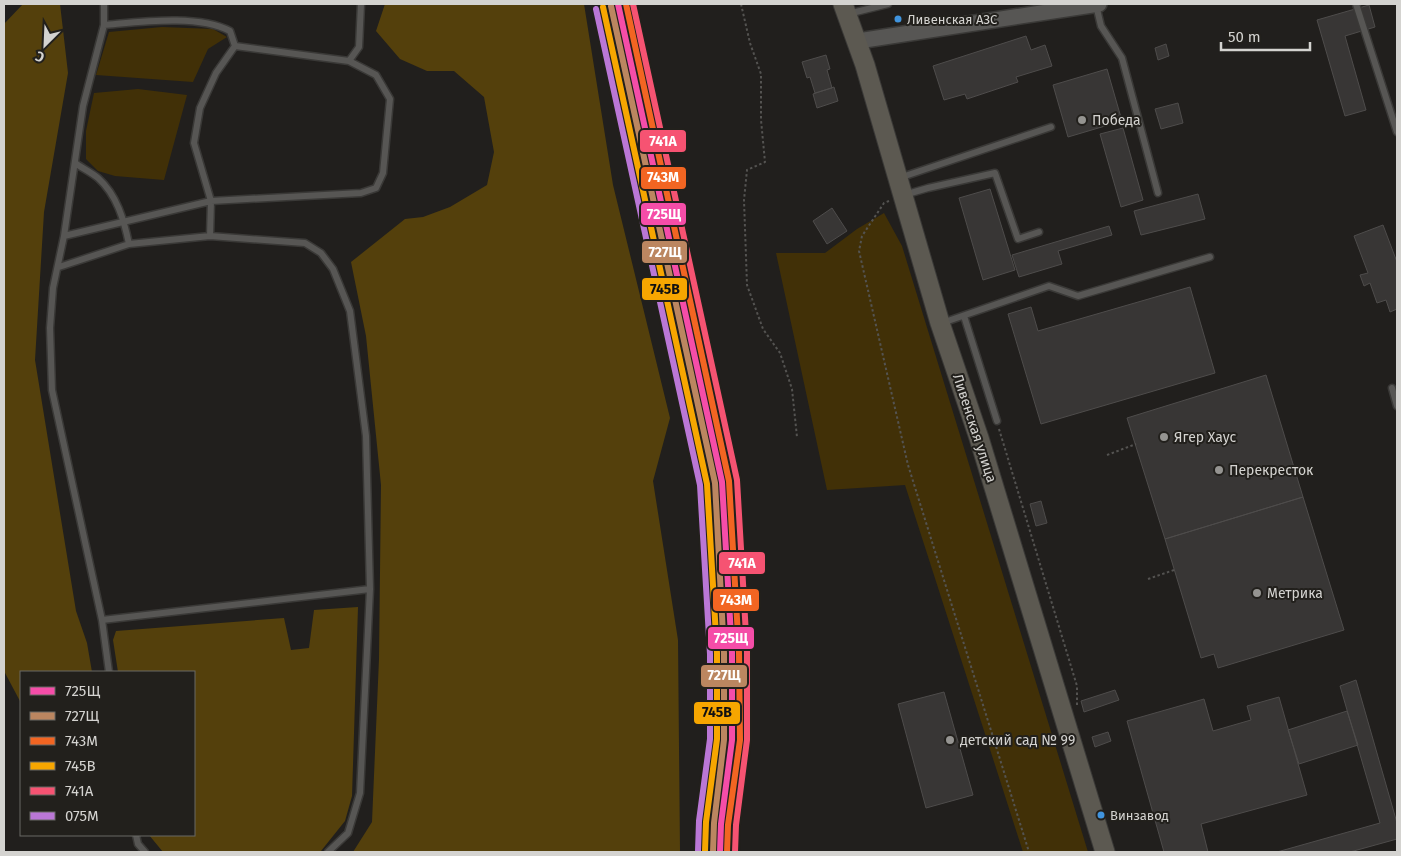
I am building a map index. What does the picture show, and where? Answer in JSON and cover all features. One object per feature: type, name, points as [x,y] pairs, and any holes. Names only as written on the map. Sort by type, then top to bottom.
[{"type":"main road","name":"Ливенская улица","points":[[845,9],[858,41],[940,323],[979,438],[1105,852]]},
{"type":"street","points":[[858,41],[1098,4]]},
{"type":"lane","points":[[104,4],[104,25],[83,106],[59,267],[53,288],[50,328],[52,390],[102,620],[109,671]]},
{"type":"lane","points":[[349,61],[359,47],[362,4]]},
{"type":"lane","points":[[845,9],[888,4]]},
{"type":"lane","points":[[1098,4],[1101,26],[1122,58],[1158,193]]},
{"type":"lane","points":[[1356,4],[1397,132]]},
{"type":"lane","points":[[104,25],[165,20],[219,25],[230,31],[235,46]]},
{"type":"lane","points":[[64,236],[211,201],[361,193],[376,188],[383,173],[390,99],[376,75],[349,61],[235,46]]},
{"type":"lane","points":[[210,236],[211,201],[194,143],[200,108],[216,73],[235,46]]},
{"type":"lane","points":[[900,187],[1051,127]]},
{"type":"lane","points":[[75,164],[97,177],[111,192],[124,222],[129,244]]},
{"type":"lane","points":[[900,187],[928,188],[995,173],[1018,239],[1039,232]]},
{"type":"lane","points":[[59,267],[129,244],[210,236],[305,243],[321,253],[333,269],[350,311],[366,436],[370,589],[360,793],[348,833],[328,852]]},
{"type":"lane","points":[[940,323],[1049,286],[1078,296],[1210,257]]},
{"type":"lane","points":[[964,316],[997,421]]},
{"type":"lane","points":[[1392,388],[1397,406]]},
{"type":"lane","points":[[102,620],[370,589]]},
{"type":"lane","points":[[136,836],[138,844],[145,852]]},
{"type":"path","points":[[741,4],[750,43],[761,74],[761,120],[765,162],[747,170],[744,200],[747,286],[763,329],[780,353],[792,389],[797,437]]},
{"type":"path","points":[[900,187],[884,203],[862,236],[859,251],[908,465],[1029,852]]},
{"type":"path","points":[[997,421],[1077,686],[1076,711]]},
{"type":"path","points":[[1107,455],[1136,444]]},
{"type":"path","points":[[1148,580],[1174,570]]},
{"type":"shaded area","points":[[23,4],[60,4],[68,73],[44,212],[35,360],[76,611],[87,643],[92,671],[20,671],[20,701],[4,671],[4,24]]},
{"type":"shaded area","points":[[385,4],[584,4],[613,185],[670,418],[653,481],[678,640],[680,852],[353,852],[372,822],[379,659],[381,485],[366,336],[351,262],[405,219],[423,217],[450,207],[487,185],[494,152],[484,97],[454,71],[427,71],[400,59],[376,31]]},
{"type":"shaded area","points":[[162,27],[213,29],[227,37],[208,49],[193,82],[96,75],[109,32]]},
{"type":"shaded area","points":[[138,89],[187,95],[164,180],[115,176],[98,171],[86,159],[86,131],[94,93]]},
{"type":"shaded area","points":[[884,213],[902,246],[1088,852],[1023,852],[905,485],[827,490],[776,253],[825,253],[857,229]]},
{"type":"shaded area","points":[[358,607],[352,796],[345,821],[321,851],[163,852],[150,836],[195,836],[195,671],[118,671],[113,640],[116,631],[284,618],[291,650],[309,648],[314,610]]},
{"type":"building","points":[[1369,5],[1375,27],[1345,36],[1366,110],[1345,116],[1317,20]]},
{"type":"building","points":[[1026,36],[1031,50],[1045,45],[1052,66],[1016,77],[1018,82],[967,99],[965,94],[944,100],[933,66]]},
{"type":"building","points":[[1166,44],[1169,56],[1158,60],[1155,48]]},
{"type":"building","points":[[826,55],[830,69],[827,70],[832,88],[815,93],[810,77],[807,78],[802,62]]},
{"type":"building","points":[[1107,69],[1122,121],[1068,137],[1053,85]]},
{"type":"building","points":[[834,87],[838,101],[817,108],[813,94]]},
{"type":"building","points":[[1178,103],[1183,123],[1161,129],[1155,109]]},
{"type":"building","points":[[1123,128],[1143,200],[1121,207],[1100,134]]},
{"type":"building","points":[[990,189],[1015,270],[983,280],[959,198]]},
{"type":"building","points":[[1198,194],[1205,219],[1141,235],[1134,211]]},
{"type":"building","points":[[832,208],[847,231],[827,244],[813,221]]},
{"type":"building","points":[[1383,225],[1397,262],[1397,309],[1390,312],[1386,300],[1377,303],[1370,283],[1364,286],[1360,275],[1368,273],[1354,236]]},
{"type":"building","points":[[1109,226],[1112,235],[1058,251],[1062,264],[1019,277],[1012,255]]},
{"type":"building","points":[[1190,287],[1215,373],[1041,424],[1008,314],[1031,307],[1038,331]]},
{"type":"building","name":"Перекресток","points":[[1266,375],[1303,497],[1165,539],[1127,418]]},
{"type":"building","name":"Метрика","points":[[1303,497],[1344,630],[1218,668],[1214,654],[1201,658],[1165,539]]},
{"type":"building","points":[[1041,501],[1047,523],[1036,526],[1030,504]]},
{"type":"building","points":[[1356,680],[1397,823],[1397,839],[1350,852],[1277,852],[1380,823],[1340,686]]},
{"type":"building","points":[[1115,690],[1119,700],[1084,712],[1081,701]]},
{"type":"building","points":[[944,692],[973,795],[926,808],[898,704]]},
{"type":"building","points":[[1279,697],[1307,795],[1201,824],[1208,852],[1164,852],[1127,721],[1204,699],[1213,731],[1251,720],[1247,706]]},
{"type":"building","points":[[1347,711],[1358,745],[1299,764],[1288,730]]},
{"type":"building","points":[[1108,732],[1111,741],[1095,747],[1092,737]]},
{"type":"transit line","name":"725Щ","points":[[618,4],[722,482],[732,653],[732,740],[721,824],[720,852]]},
{"type":"transit line","name":"743М","points":[[626,4],[729,481],[739,653],[740,740],[728,825],[727,852]]},
{"type":"transit line","name":"741А","points":[[633,4],[737,480],[747,652],[747,740],[736,825],[735,852]]},
{"type":"transit line","name":"727Щ","points":[[611,6],[715,483],[724,653],[724,740],[714,823],[713,852]]},
{"type":"transit line","name":"745В","points":[[603,7],[707,484],[717,653],[717,739],[706,822],[705,851]]},
{"type":"transit line","name":"075М","points":[[596,9],[700,485],[710,654],[710,739],[699,821],[698,851]]},
{"type":"place","name":"Ливенская АЗС","points":[[898,19]]},
{"type":"place","name":"Победа","points":[[1082,120]]},
{"type":"place","name":"Ягер Хаус","points":[[1164,437]]},
{"type":"place","name":"Перекресток","points":[[1219,470]]},
{"type":"place","name":"Метрика","points":[[1257,593]]},
{"type":"place","name":"детский сад № 99","points":[[950,740]]},
{"type":"place","name":"Винзавод","points":[[1101,815]]}]
